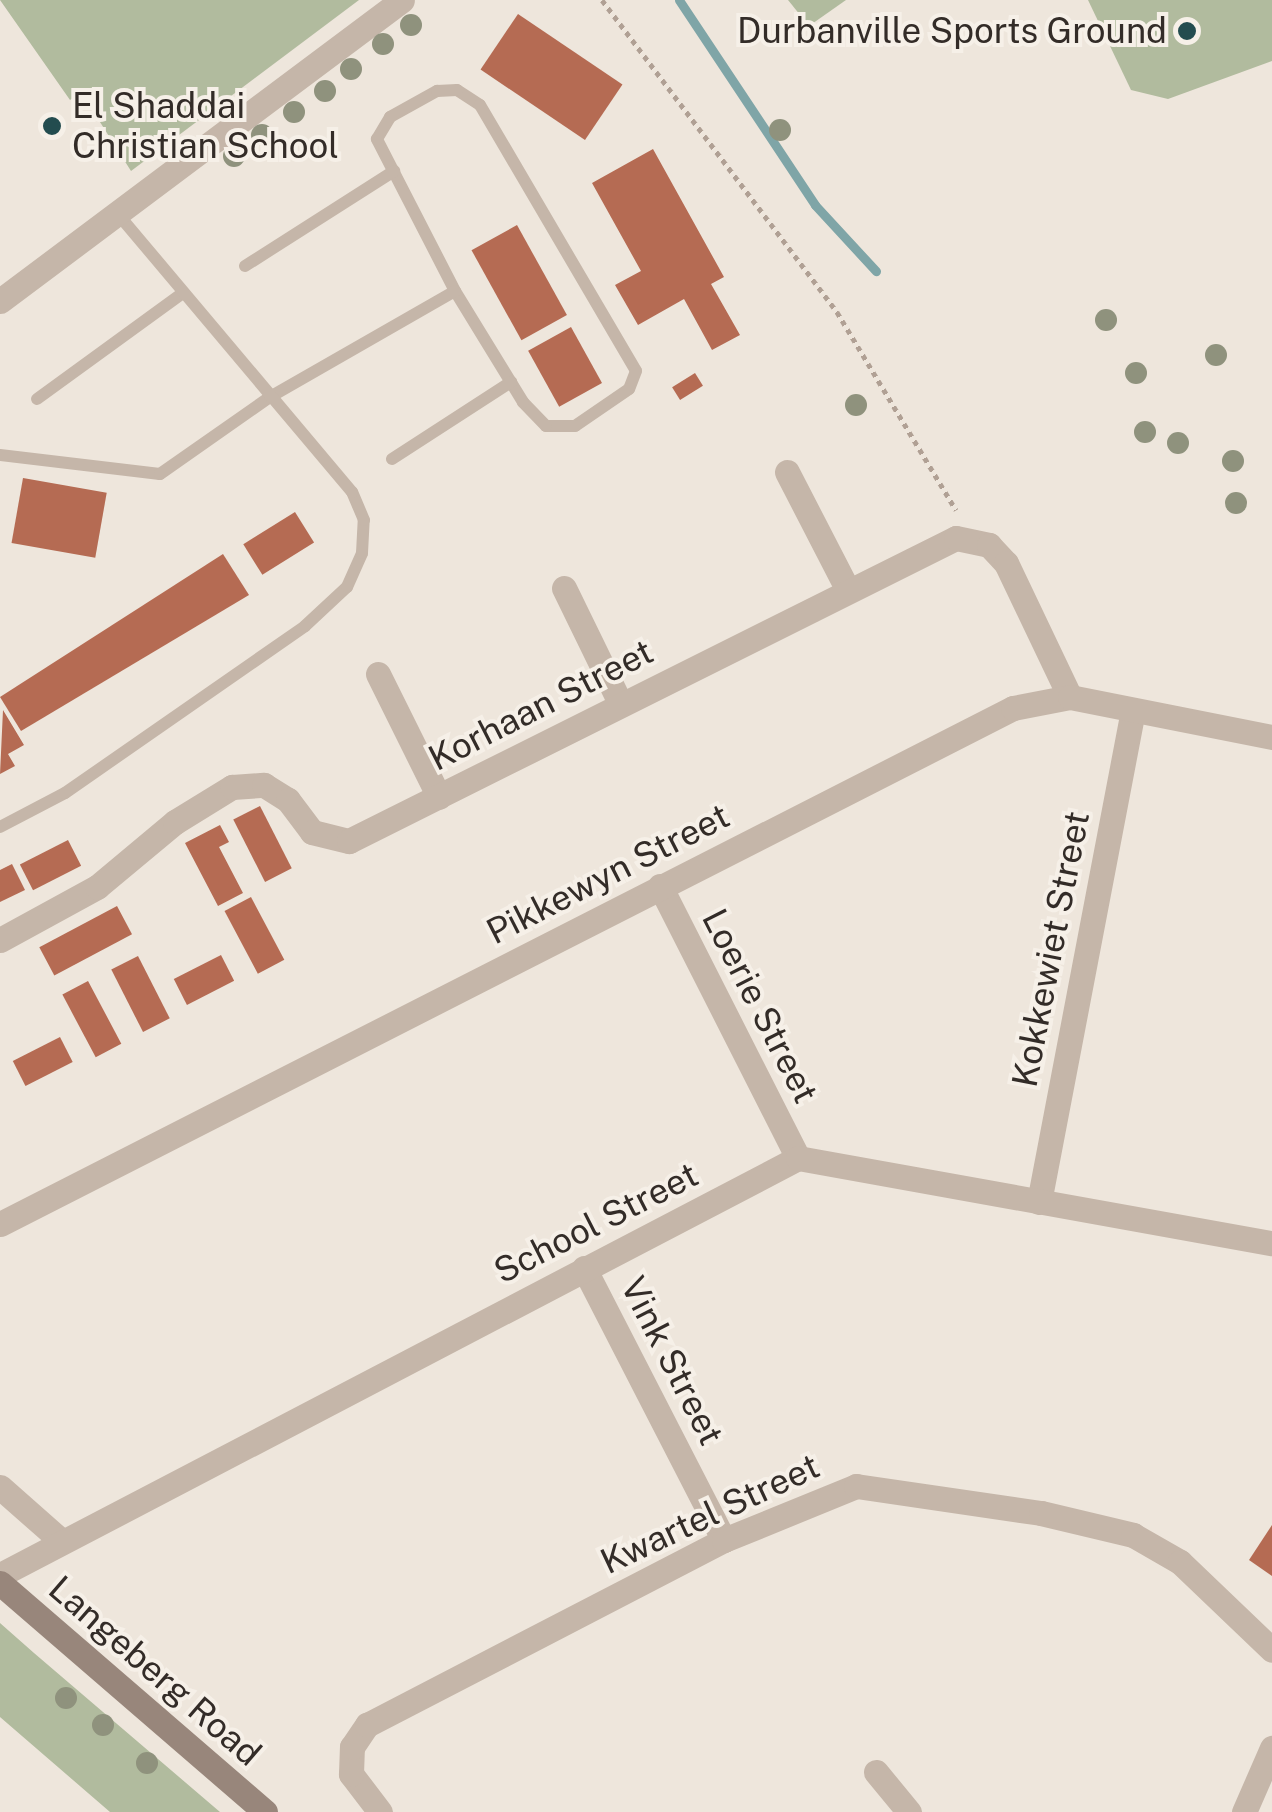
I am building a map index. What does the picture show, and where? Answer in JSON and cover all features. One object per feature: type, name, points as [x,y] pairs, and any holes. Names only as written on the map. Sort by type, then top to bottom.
[{"type":"main road","name":"Langeberg Road","points":[[0,1584],[264,1812]]},
{"type":"street","points":[[0,300],[402,0]]},
{"type":"street","points":[[787,472],[847,588]]},
{"type":"street","points":[[977,540],[1006,563],[1070,697]]},
{"type":"street","name":"Korhaan Street","points":[[0,940],[83,896],[174,822],[232,787],[275,790],[312,832],[338,843],[439,797],[946,541],[977,540]]},
{"type":"street","points":[[564,588],[620,703]]},
{"type":"street","points":[[378,674],[439,797]]},
{"type":"street","name":"Pikkewyn Street","points":[[0,1224],[1012,708],[1070,697],[1272,738]]},
{"type":"street","name":"Kokkewiet Street","points":[[1039,1202],[1133,710]]},
{"type":"street","name":"Loerie Street","points":[[660,886],[798,1158]]},
{"type":"street","points":[[798,1158],[1272,1243]]},
{"type":"street","name":"School Street","points":[[0,1575],[58,1539],[798,1158]]},
{"type":"street","name":"Vink Street","points":[[584,1268],[724,1540]]},
{"type":"street","name":"Kwartel Street","points":[[380,1812],[355,1787],[352,1747],[379,1719],[724,1540],[856,1486],[1041,1513],[1133,1536],[1166,1552],[1272,1650]]},
{"type":"street","points":[[0,1487],[58,1539]]},
{"type":"street","points":[[1244,1812],[1272,1748]]},
{"type":"street","points":[[876,1772],[909,1812]]},
{"type":"lane","points":[[437,91],[470,96],[636,371],[620,396],[563,429],[534,417],[455,291],[394,171],[377,138],[382,122],[437,91]]},
{"type":"lane","points":[[245,266],[394,171]]},
{"type":"lane","points":[[0,826],[81,782],[304,626],[347,587],[362,553],[359,503],[117,214]]},
{"type":"lane","points":[[0,455],[160,474],[270,398],[455,291]]},
{"type":"lane","points":[[37,399],[183,294]]},
{"type":"lane","points":[[392,459],[510,382]]},
{"type":"path","points":[[602,0],[837,312],[977,540]]},
{"type":"green space","points":[[0,0],[359,0],[131,171],[81,92],[70,100]]},
{"type":"green space","name":"Durbanville Sports Ground","points":[[788,0],[846,0],[809,26]]},
{"type":"green space","name":"Durbanville Sports Ground","points":[[1088,0],[1272,0],[1272,61],[1168,99],[1131,90]]},
{"type":"green space","points":[[0,1623],[220,1812],[110,1812],[0,1717]]},
{"type":"building","points":[[518,14],[622,84],[585,140],[481,70]]},
{"type":"building","points":[[653,149],[724,277],[711,284],[740,335],[712,350],[684,299],[638,325],[615,285],[641,271],[592,183]]},
{"type":"building","points":[[517,225],[567,315],[521,340],[472,250]]},
{"type":"building","points":[[571,327],[602,383],[559,407],[528,351]]},
{"type":"building","points":[[695,373],[703,386],[680,400],[672,387]]},
{"type":"building","points":[[23,478],[107,493],[95,558],[12,543]]},
{"type":"building","points":[[295,512],[314,543],[262,575],[243,544]]},
{"type":"building","points":[[223,554],[249,595],[21,731],[0,697]]},
{"type":"building","points":[[3,710],[24,745],[8,754],[15,766],[0,774]]},
{"type":"building","points":[[260,806],[292,868],[265,882],[233,820]]},
{"type":"building","points":[[220,825],[229,842],[219,847],[243,893],[218,906],[185,843]]},
{"type":"building","points":[[68,840],[81,866],[33,890],[20,865]]},
{"type":"building","points":[[12,864],[25,890],[0,902],[0,870]]},
{"type":"building","points":[[251,897],[284,960],[258,974],[225,911]]},
{"type":"building","points":[[117,906],[132,934],[54,976],[39,947]]},
{"type":"building","points":[[221,955],[234,981],[187,1005],[174,979]]},
{"type":"building","points":[[138,956],[170,1018],[143,1032],[111,970]]},
{"type":"building","points":[[88,981],[121,1044],[96,1057],[62,995]]},
{"type":"building","points":[[60,1037],[73,1062],[25,1086],[13,1061]]},
{"type":"building","points":[[1272,1525],[1272,1576],[1249,1560]]},
{"type":"waterway","points":[[679,0],[815,205],[876,271]]},
{"type":"place","name":"Durbanville Sports Ground","points":[[1187,31]]},
{"type":"place","name":"El Shaddai Christian School","points":[[52,126]]}]
